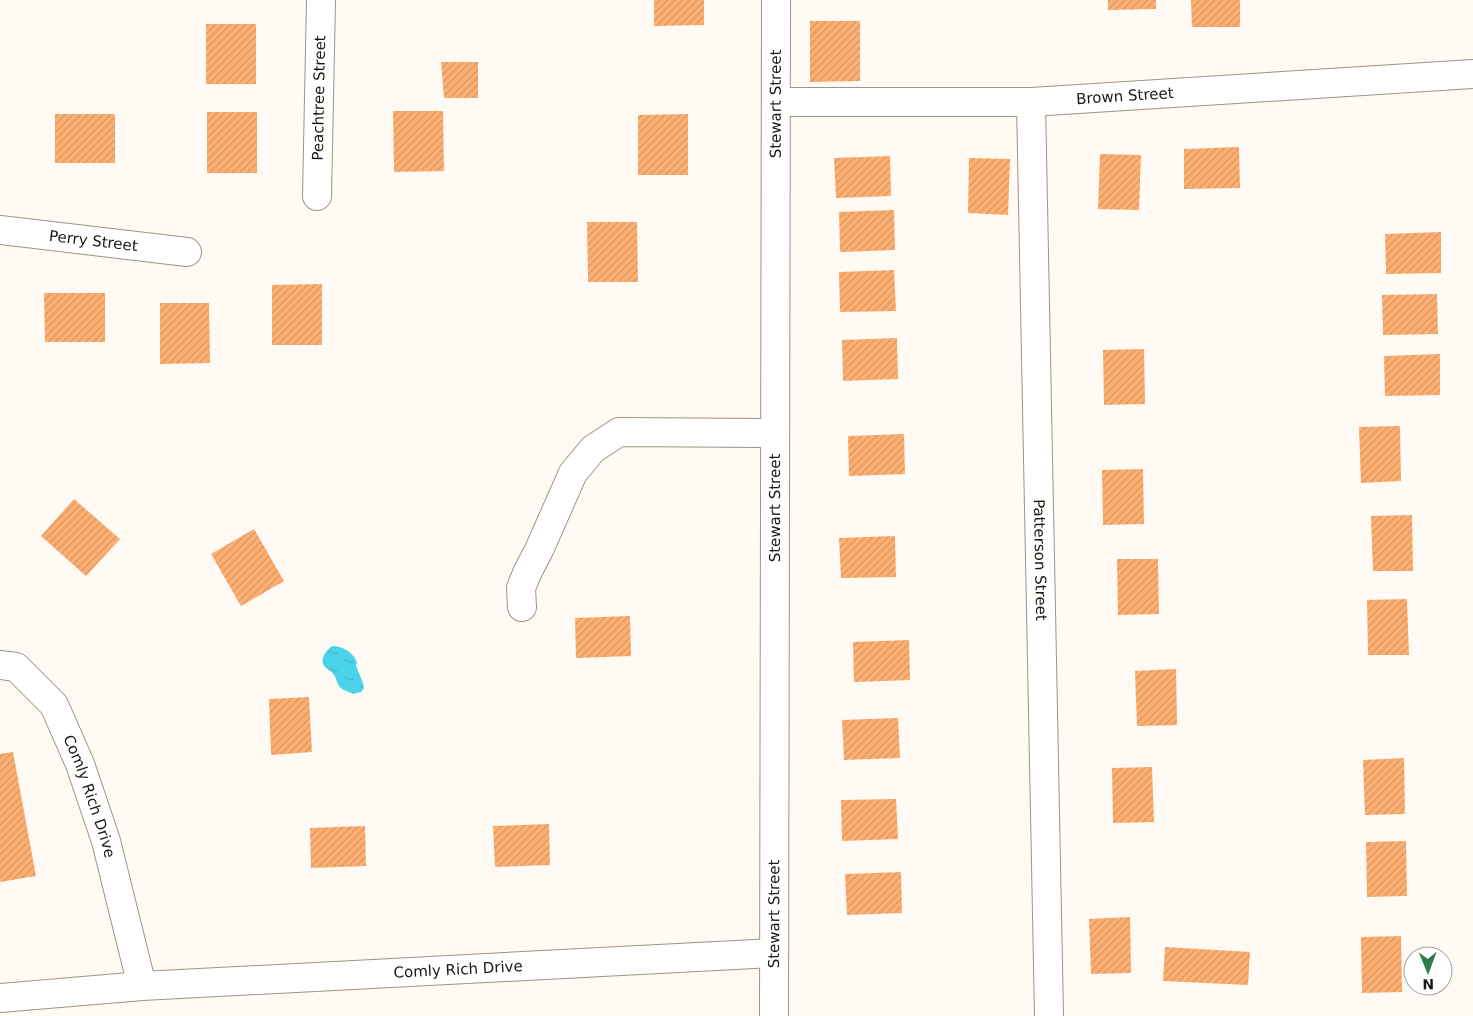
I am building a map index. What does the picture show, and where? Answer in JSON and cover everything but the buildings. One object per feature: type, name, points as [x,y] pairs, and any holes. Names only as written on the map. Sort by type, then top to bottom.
[{"type":"street","name":"Peachtree Street","points":[[317,196],[321,0]]},
{"type":"street","name":"Stewart Street","points":[[774,1016],[776,0]]},
{"type":"street","name":"Brown Street","points":[[776,102],[1031,102],[1473,74]]},
{"type":"street","name":"Patterson Street","points":[[1031,102],[1049,1016]]},
{"type":"street","name":"Perry Street","points":[[0,230],[187,252]]},
{"type":"street","points":[[522,607],[521,588],[527,573],[573,473],[593,449],[619,432],[775,433]]},
{"type":"street","name":"Comly Rich Drive","points":[[0,665],[16,667],[54,705],[80,764],[106,841],[142,986]]},
{"type":"street","name":"Comly Rich Drive","points":[[0,998],[142,986],[774,953]]},
{"type":"water","points":[[332,646],[346,650],[356,660],[356,666],[364,688],[361,692],[353,694],[342,689],[333,674],[323,664],[323,658]]}]
